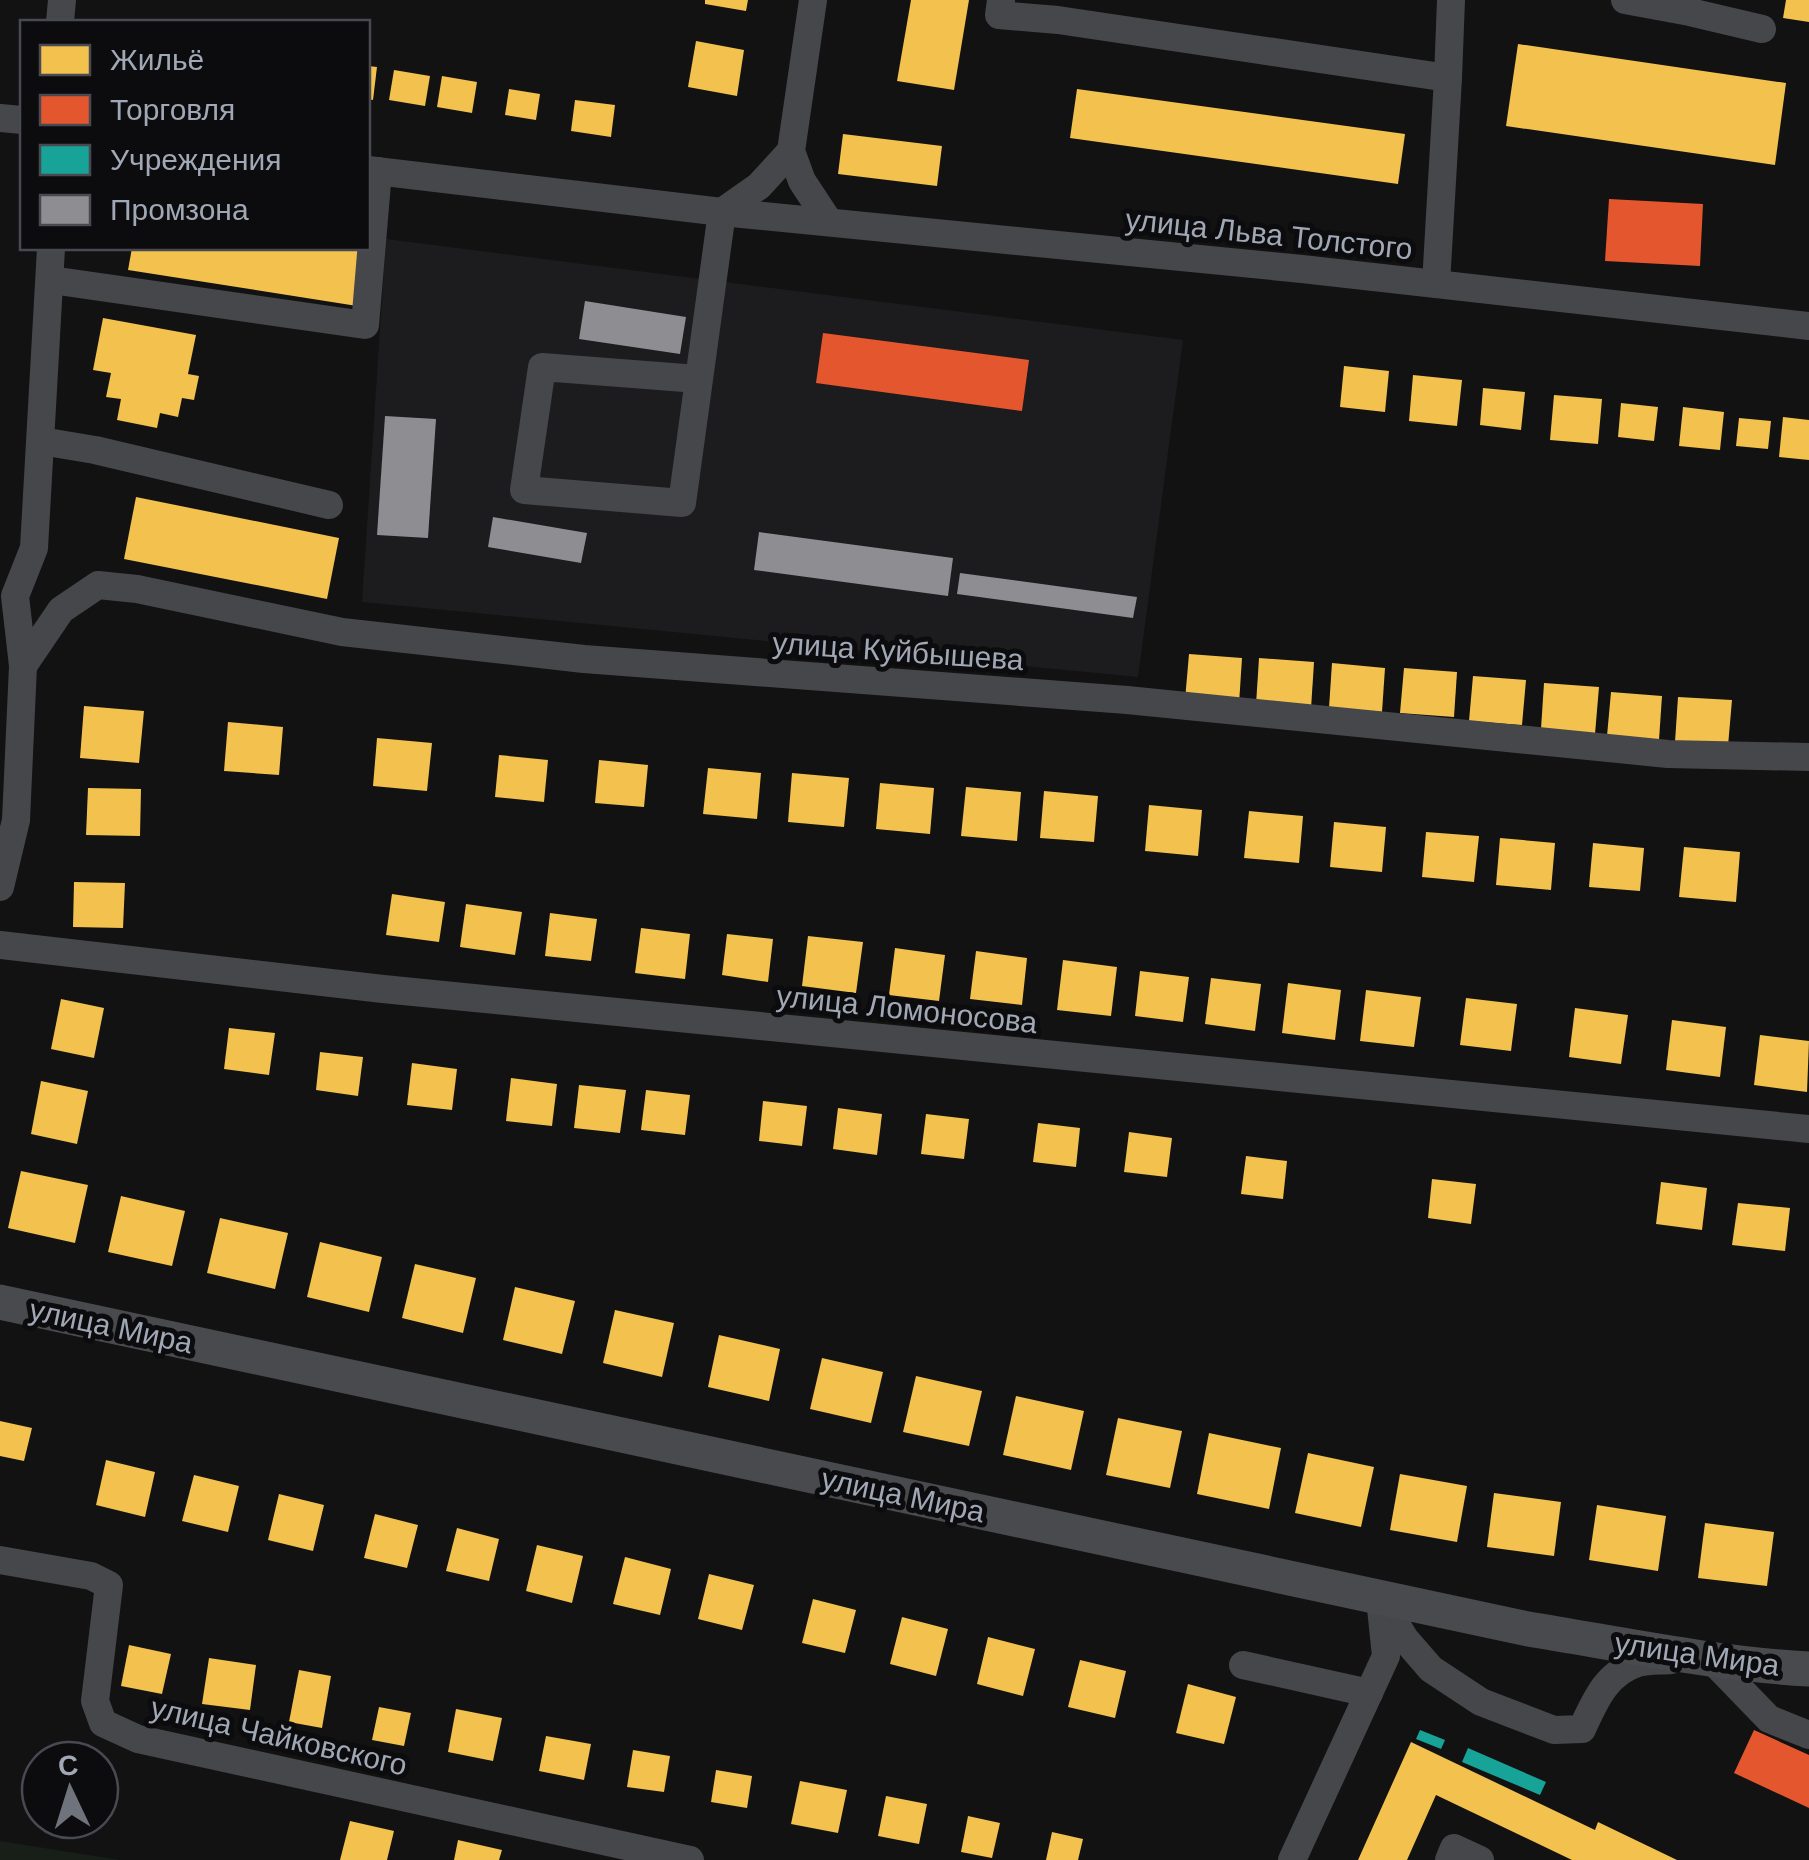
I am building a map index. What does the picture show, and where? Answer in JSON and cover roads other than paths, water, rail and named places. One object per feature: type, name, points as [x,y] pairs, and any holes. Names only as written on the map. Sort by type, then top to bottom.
[{"type":"main road","name":"улица Мира","points":[[0,1302],[1528,1628],[1704,1658],[1809,1668]]},
{"type":"street","points":[[813,0],[791,151],[802,181],[829,222]]},
{"type":"street","points":[[1001,0],[999,15],[1059,10],[1448,78]]},
{"type":"street","points":[[1436,284],[1451,0]]},
{"type":"street","points":[[1625,0],[1762,29]]},
{"type":"street","points":[[698,379],[542,367],[524,490],[682,503],[722,212],[759,186],[791,151]]},
{"type":"street","points":[[370,228],[373,170]]},
{"type":"street","name":"улица Льва Толстого","points":[[373,170],[722,212],[1064,244],[1809,326]]},
{"type":"street","points":[[0,887],[16,820],[22,666],[8,595],[34,548],[51,250]]},
{"type":"street","points":[[51,280],[365,325],[369,250]]},
{"type":"street","points":[[41,441],[95,450],[329,506]]},
{"type":"street","name":"улица Куйбышева","points":[[22,666],[61,610],[98,585],[137,589],[342,632],[584,659],[1126,700],[1668,754],[1809,758]]},
{"type":"street","name":"улица Ломоносова","points":[[0,945],[383,989],[1809,1129]]},
{"type":"street","name":"улица Чайковского","points":[[0,1560],[91,1576],[109,1585],[95,1702],[103,1723],[138,1740],[690,1860]]},
{"type":"street","points":[[1379,1596],[1405,1638],[1431,1669],[1481,1702],[1554,1730],[1582,1729],[1609,1679],[1637,1663],[1704,1658],[1768,1720],[1809,1734]]},
{"type":"street","points":[[1292,1860],[1386,1656],[1379,1596]]},
{"type":"street","points":[[1243,1666],[1369,1693]]},
{"type":"street","points":[[1449,1860],[1454,1848],[1480,1860]]}]
